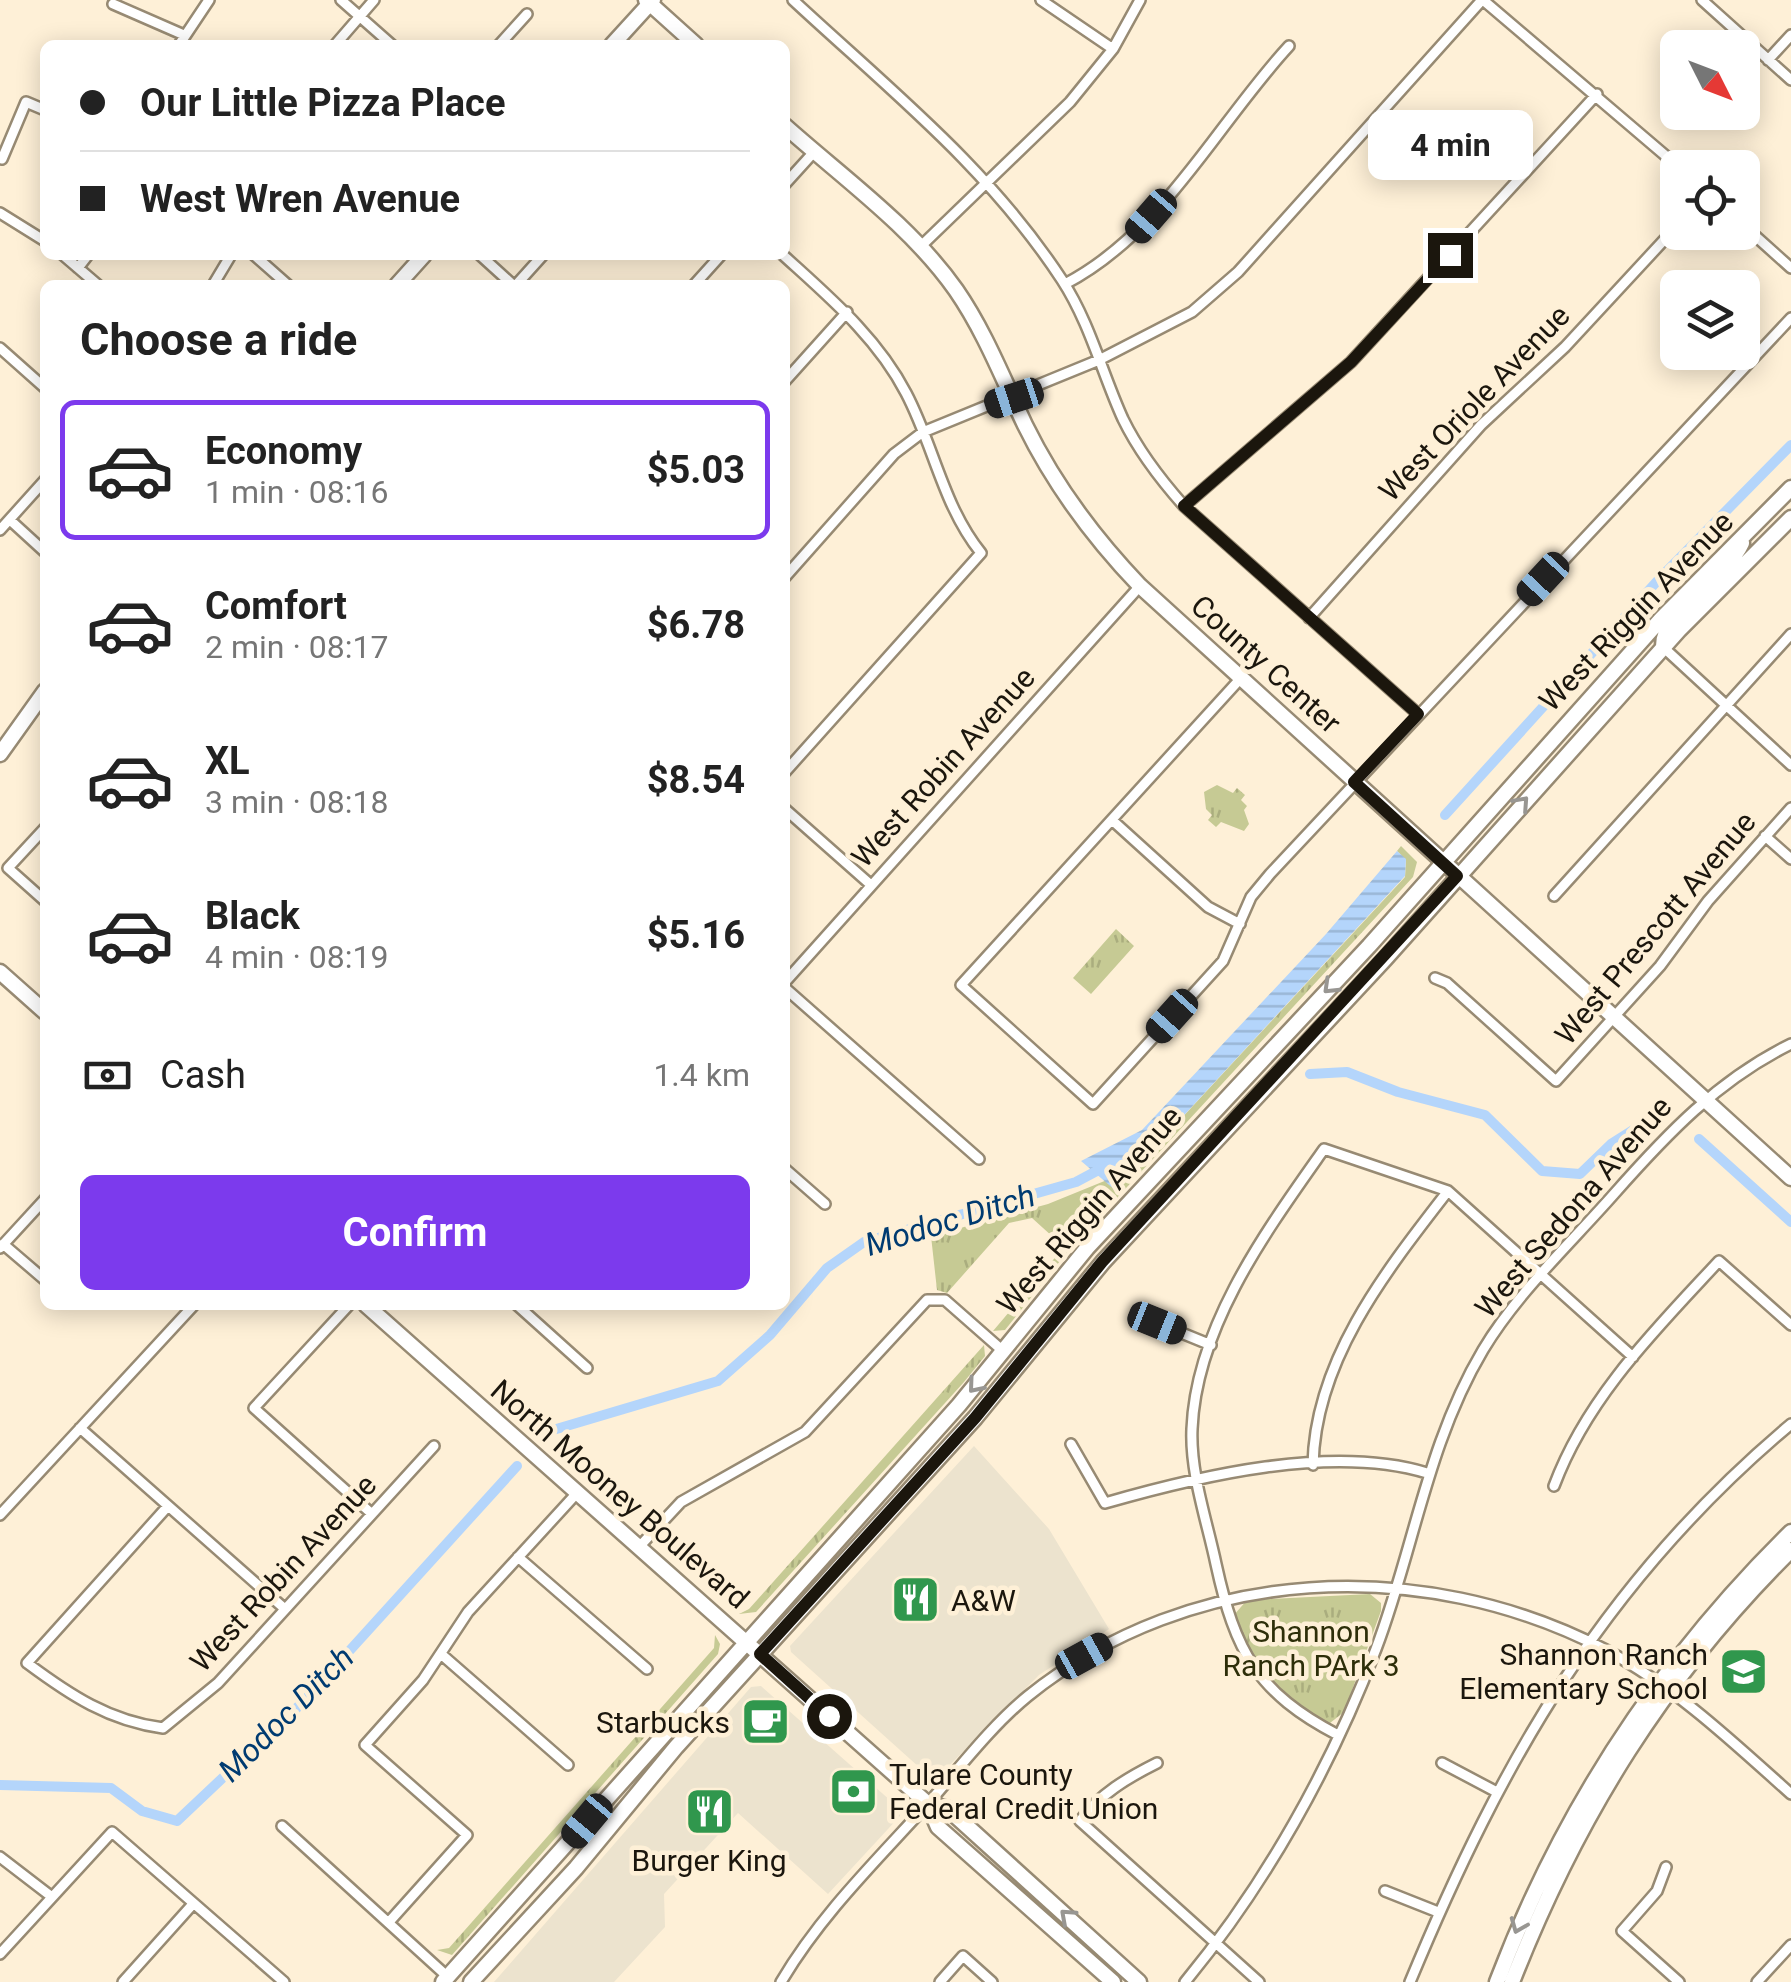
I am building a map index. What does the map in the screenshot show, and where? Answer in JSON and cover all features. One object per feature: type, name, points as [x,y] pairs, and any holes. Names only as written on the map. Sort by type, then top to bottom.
[{"type":"main road","points":[[616,40],[650,1],[691,40]]},
{"type":"main road","name":"County Center","points":[[790,130],[919,248],[955,289],[1061,490],[1098,542],[1140,586],[1791,1178]]},
{"type":"main road","points":[[401,280],[419,260]]},
{"type":"main road","name":"West Riggin Avenue","points":[[447,1980],[1004,1351],[1087,1248],[1369,946],[1669,610],[1791,488]]},
{"type":"main road","name":"West Riggin Avenue","points":[[475,1978],[760,1654],[975,1418],[1102,1262],[1663,647],[1791,518]]},
{"type":"main road","points":[[1663,647],[1667,629],[1734,562],[1744,537]]},
{"type":"main road","points":[[0,754],[40,697]]},
{"type":"main road","points":[[0,972],[40,1008]]},
{"type":"main road","name":"North Mooney Boulevard","points":[[372,1310],[928,1804],[938,1827],[1113,1982]]},
{"type":"main road","points":[[1496,1982],[1558,1841],[1608,1757],[1733,1589],[1791,1532]]},
{"type":"main road","points":[[1512,1982],[1558,1872],[1599,1793],[1664,1686],[1791,1550]]},
{"type":"main road","name":"North Mooney Boulevard","points":[[928,1804],[948,1808],[1138,1982]]},
{"type":"main road","points":[[475,1978],[475,1966],[502,1929],[503,1918]]},
{"type":"street","points":[[113,4],[181,40],[209,0]]},
{"type":"street","points":[[341,0],[386,40]]},
{"type":"street","points":[[339,40],[374,0]]},
{"type":"street","points":[[794,0],[988,180],[1065,284],[1124,420],[1150,468],[1184,506],[1418,714]]},
{"type":"street","points":[[1041,0],[1113,49]]},
{"type":"street","points":[[919,248],[1070,102],[1113,49],[1140,0]]},
{"type":"street","points":[[790,571],[894,454],[922,432],[1100,360],[1192,312],[1238,272],[1482,0],[1660,150]]},
{"type":"street","points":[[1702,0],[1791,80]]},
{"type":"street","points":[[504,40],[527,14]]},
{"type":"street","points":[[1768,60],[1791,34]]},
{"type":"street","points":[[1065,284],[1099,266],[1132,237],[1247,91],[1289,46]]},
{"type":"street","points":[[1184,506],[1351,362],[1597,94]]},
{"type":"street","points":[[2,159],[26,102],[40,108]]},
{"type":"street","points":[[790,178],[814,152]]},
{"type":"street","points":[[0,213],[40,238]]},
{"type":"street","points":[[1760,240],[1791,268]]},
{"type":"street","name":"West Oriole Avenue","points":[[1308,618],[1481,425],[1565,347],[1660,244]]},
{"type":"street","points":[[68,260],[92,280]]},
{"type":"street","points":[[78,268],[84,260]]},
{"type":"street","points":[[260,260],[282,280]]},
{"type":"street","points":[[486,260],[509,280]]},
{"type":"street","points":[[520,280],[538,260]]},
{"type":"street","points":[[698,280],[716,260]]},
{"type":"street","points":[[789,260],[846,312],[906,392],[946,493],[982,554],[790,766]]},
{"type":"street","points":[[790,375],[846,312]]},
{"type":"street","points":[[1242,678],[961,985],[1092,1104],[1223,961],[1259,886],[1791,318]]},
{"type":"street","points":[[2,353],[40,384]]},
{"type":"street","points":[[0,530],[40,486]]},
{"type":"street","points":[[10,520],[40,547]]},
{"type":"street","name":"West Robin Avenue","points":[[790,979],[1140,586]]},
{"type":"street","points":[[1554,896],[1791,634]]},
{"type":"street","points":[[1663,647],[1791,764]]},
{"type":"street","name":"West Prescott Avenue","points":[[1435,978],[1446,983],[1556,1082],[1791,808]]},
{"type":"street","points":[[790,813],[871,886]]},
{"type":"street","points":[[1112,820],[1208,908],[1240,924]]},
{"type":"street","points":[[40,833],[8,868],[40,897]]},
{"type":"street","points":[[1766,836],[1791,859]]},
{"type":"street","points":[[790,990],[979,1160]]},
{"type":"street","name":"West Sedona Avenue","points":[[1185,1982],[1296,1818],[1338,1735],[1396,1589],[1428,1472],[1448,1418],[1483,1349],[1542,1276],[1704,1099],[1791,1044]]},
{"type":"street","points":[[1338,1735],[1289,1706],[1258,1676],[1236,1638],[1198,1479],[1193,1416],[1211,1345],[1260,1245],[1324,1149],[1448,1191],[1633,1357]]},
{"type":"street","points":[[790,1173],[825,1204]]},
{"type":"street","points":[[1312,1465],[1313,1428],[1350,1336],[1392,1266],[1448,1191]]},
{"type":"street","points":[[40,1204],[2,1246],[40,1276]]},
{"type":"street","points":[[1554,1486],[1590,1413],[1633,1357],[1719,1260],[1791,1326]]},
{"type":"street","points":[[639,1547],[681,1502],[805,1432],[919,1307],[936,1298],[946,1300],[1004,1351]]},
{"type":"street","points":[[0,1516],[189,1310]]},
{"type":"street","points":[[344,1310],[254,1408],[372,1514]]},
{"type":"street","points":[[522,1310],[588,1368]]},
{"type":"street","points":[[1157,1323],[1211,1345]]},
{"type":"street","points":[[1410,1982],[1495,1791],[1588,1642],[1692,1518],[1791,1424]]},
{"type":"street","points":[[80,1428],[284,1610]]},
{"type":"street","points":[[1070,1444],[1105,1503],[1198,1479],[1312,1465],[1384,1464],[1428,1472]]},
{"type":"street","name":"West Robin Avenue","points":[[168,1506],[27,1663],[80,1702],[129,1724],[163,1728],[218,1683],[434,1446]]},
{"type":"street","points":[[389,1922],[466,1835],[364,1745],[441,1654],[468,1612],[576,1494]]},
{"type":"street","points":[[518,1557],[647,1669]]},
{"type":"street","points":[[781,1982],[835,1906],[1026,1698],[1084,1656],[1136,1627],[1224,1599],[1282,1589],[1396,1589],[1480,1604],[1588,1642],[1664,1686],[1791,1794]]},
{"type":"street","points":[[441,1654],[568,1765]]},
{"type":"street","points":[[1157,1763],[1128,1777],[1092,1804],[1080,1821],[1258,1982]]},
{"type":"street","points":[[1442,1764],[1495,1791]]},
{"type":"street","points":[[282,1826],[447,1980]]},
{"type":"street","points":[[0,1954],[112,1832],[281,1981]]},
{"type":"street","points":[[0,1857],[52,1897]]},
{"type":"street","points":[[1666,1867],[1657,1891],[1622,1931],[1679,1982]]},
{"type":"street","points":[[1384,1891],[1438,1912]]},
{"type":"street","points":[[123,1982],[193,1904]]},
{"type":"street","points":[[1758,1982],[1791,1945]]},
{"type":"street","points":[[940,1982],[963,1956],[992,1982]]},
{"type":"shaded area","points":[[974,1446],[1049,1529],[1109,1629],[1039,1675],[938,1777],[930,1777],[791,1652],[790,1646]]},
{"type":"shaded area","points":[[761,1686],[900,1809],[900,1816],[828,1894],[738,1813],[664,1894],[665,1927],[614,1982],[494,1982],[751,1687]]},
{"type":"green space","points":[[1217,785],[1233,793],[1237,788],[1245,795],[1241,800],[1247,806],[1244,810],[1249,824],[1244,831],[1221,822],[1216,827],[1208,820],[1212,815],[1206,809],[1204,792]]},
{"type":"green space","points":[[1401,846],[1417,862],[1413,877],[1068,1251],[1005,1330],[993,1331],[1064,1247],[1032,1218],[1009,1223],[947,1293],[937,1290],[931,1236],[1048,1204],[1107,1180],[1115,1190],[1405,877],[1406,860],[1397,851]]},
{"type":"green space","points":[[1116,929],[1134,946],[1091,994],[1073,978]]},
{"type":"green space","points":[[984,1345],[985,1356],[964,1382],[756,1612],[739,1614],[749,1609]]},
{"type":"green space","name":"Shannon Ranch PArk 3","points":[[1370,1594],[1381,1603],[1381,1611],[1344,1712],[1330,1723],[1298,1708],[1270,1680],[1248,1647],[1234,1615],[1247,1600]]},
{"type":"green space","points":[[715,1635],[720,1644],[718,1654],[452,1955],[437,1950],[449,1948],[714,1648]]},
{"type":"water","points":[[1397,851],[1406,859],[1405,876],[1115,1190],[1081,1161],[1142,1130],[1326,934]]},
{"type":"waterway","points":[[1445,815],[1660,578],[1791,445]]},
{"type":"waterway","points":[[1310,1074],[1347,1072],[1398,1092],[1485,1115],[1542,1171],[1580,1174],[1611,1144],[1641,1125]]},
{"type":"waterway","points":[[1699,1139],[1791,1222]]},
{"type":"waterway","name":"Modoc Ditch","points":[[553,1430],[718,1381],[770,1335],[827,1268],[864,1242],[1076,1182],[1106,1166]]},
{"type":"waterway","name":"Modoc Ditch","points":[[0,1785],[111,1788],[142,1811],[177,1821],[303,1702],[517,1466]]},
{"type":"place","name":"A&W","points":[[916,1600]]},
{"type":"place","name":"Shannon Ranch Elementary School","points":[[1743,1671]]},
{"type":"place","name":"Starbucks","points":[[765,1722]]},
{"type":"place","name":"Tulare County Federal Credit Union","points":[[854,1791]]},
{"type":"place","name":"Burger King","points":[[709,1811]]},
{"type":"route","points":[[829,1716],[760,1654],[975,1418],[1102,1262],[1457,876],[1354,782],[1418,714],[1184,506],[1351,362],[1450,255]]}]
